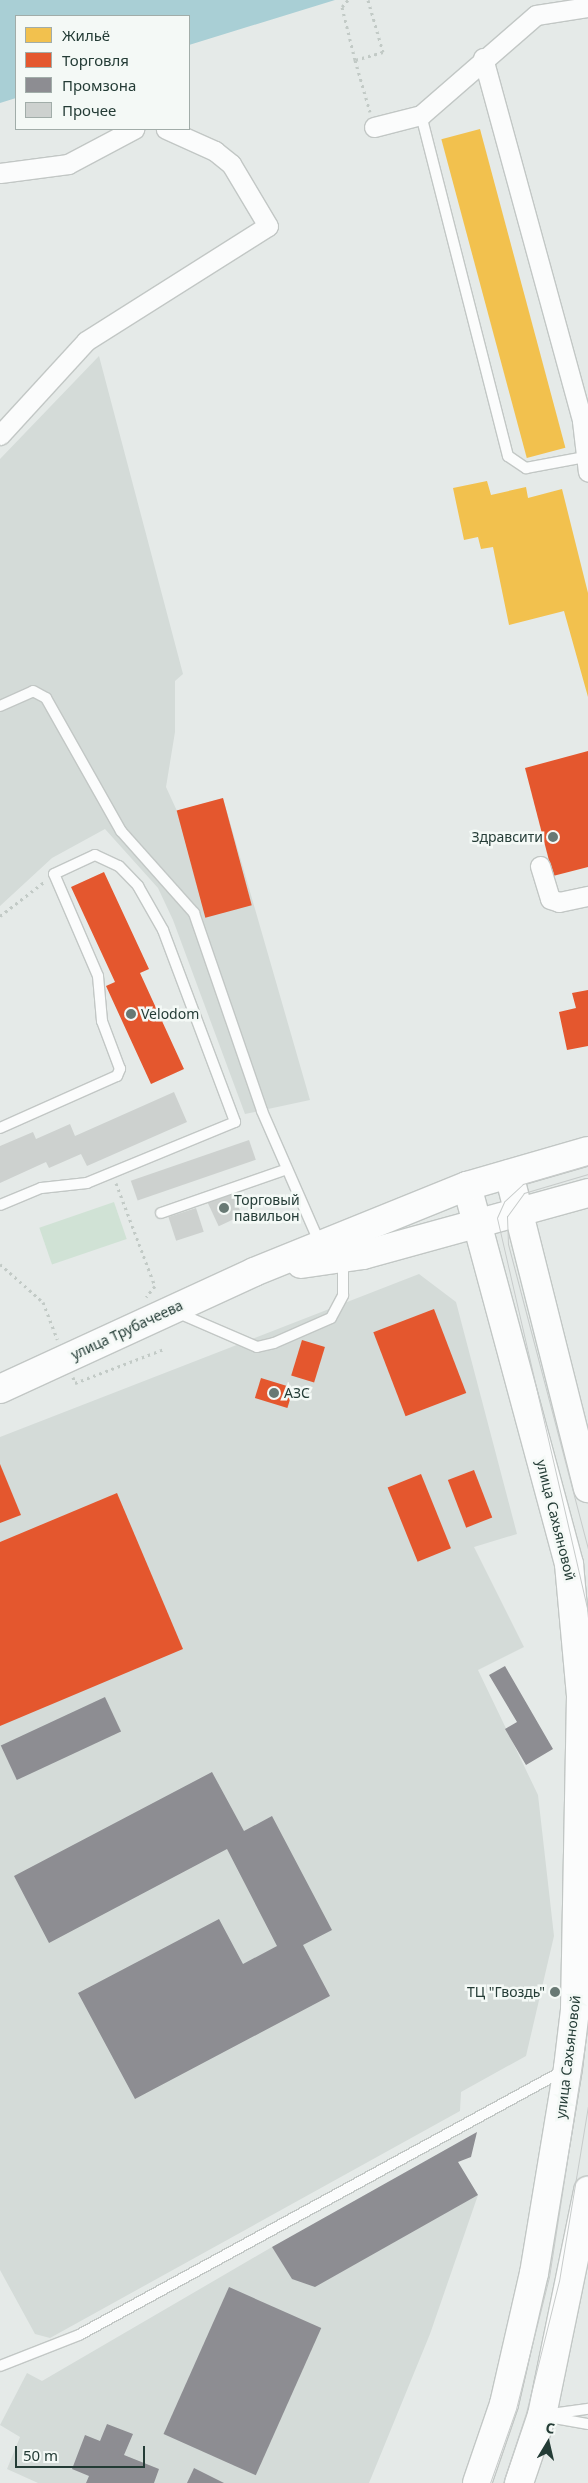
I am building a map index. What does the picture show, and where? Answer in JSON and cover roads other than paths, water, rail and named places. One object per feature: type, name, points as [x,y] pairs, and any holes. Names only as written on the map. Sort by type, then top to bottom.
[{"type":"main road","name":"улица Трубачеева","points":[[332,1252],[488,1180],[588,1151]]},
{"type":"main road","points":[[488,1180],[518,1213],[588,1488]]},
{"type":"main road","name":"улица Сахьяновой","points":[[477,2483],[504,2404],[534,2273],[568,2068],[575,2010],[581,1696],[581,1601],[569,1564],[475,1224],[488,1180]]},
{"type":"main road","name":"улица Трубачеева","points":[[0,1389],[254,1272],[332,1252],[475,1224],[588,1193]]},
{"type":"main road","points":[[519,2483],[542,2415],[588,2191]]},
{"type":"street","points":[[374,127],[421,115],[483,58],[536,14],[588,8]]},
{"type":"street","points":[[483,58],[585,420],[586,464]]},
{"type":"street","points":[[0,173],[68,164],[132,130]]},
{"type":"street","points":[[0,435],[86,341],[268,226],[232,164],[215,151],[168,130]]},
{"type":"street","points":[[540,866],[550,899],[558,902],[588,896]]},
{"type":"lane","points":[[421,115],[508,456],[526,468],[586,464]]},
{"type":"lane","points":[[0,706],[33,691],[46,698],[121,830],[194,913],[262,1111],[287,1169],[332,1252],[343,1295],[331,1318],[274,1343],[257,1347],[171,1309]]},
{"type":"lane","points":[[0,1128],[117,1076],[120,1069],[102,1021],[98,976],[54,874],[96,856],[119,866],[138,886],[181,969],[235,1122],[87,1184],[41,1188],[0,1205]]},
{"type":"lane","points":[[161,1213],[287,1169]]},
{"type":"lane","points":[[0,2366],[78,2335],[568,2068]]},
{"type":"lane","points":[[542,2415],[588,2409]]},
{"type":"lane","points":[[542,2415],[588,2424]]},
{"type":"water","points":[[0,0],[335,0],[190,45],[190,15],[15,15],[15,98],[0,103]]},
{"type":"tram line","points":[[588,1165],[523,1184],[504,1202],[497,1218],[588,1612]]},
{"type":"tram line","points":[[588,1174],[524,1193],[507,1216],[508,1244],[588,1549]]},
{"type":"tram line","points":[[490,2483],[516,2409],[549,2277],[588,2024]]},
{"type":"tram line","points":[[503,2483],[526,2413],[559,2281],[588,2106]]},
{"type":"place","name":"Здравсити","points":[[553,837]]},
{"type":"place","name":"Velodom","points":[[131,1014]]},
{"type":"place","name":"Торговый павильон","points":[[224,1208]]},
{"type":"place","name":"АЗС","points":[[274,1393]]},
{"type":"place","name":"ТЦ \"Гвоздь\"","points":[[555,1992]]}]
